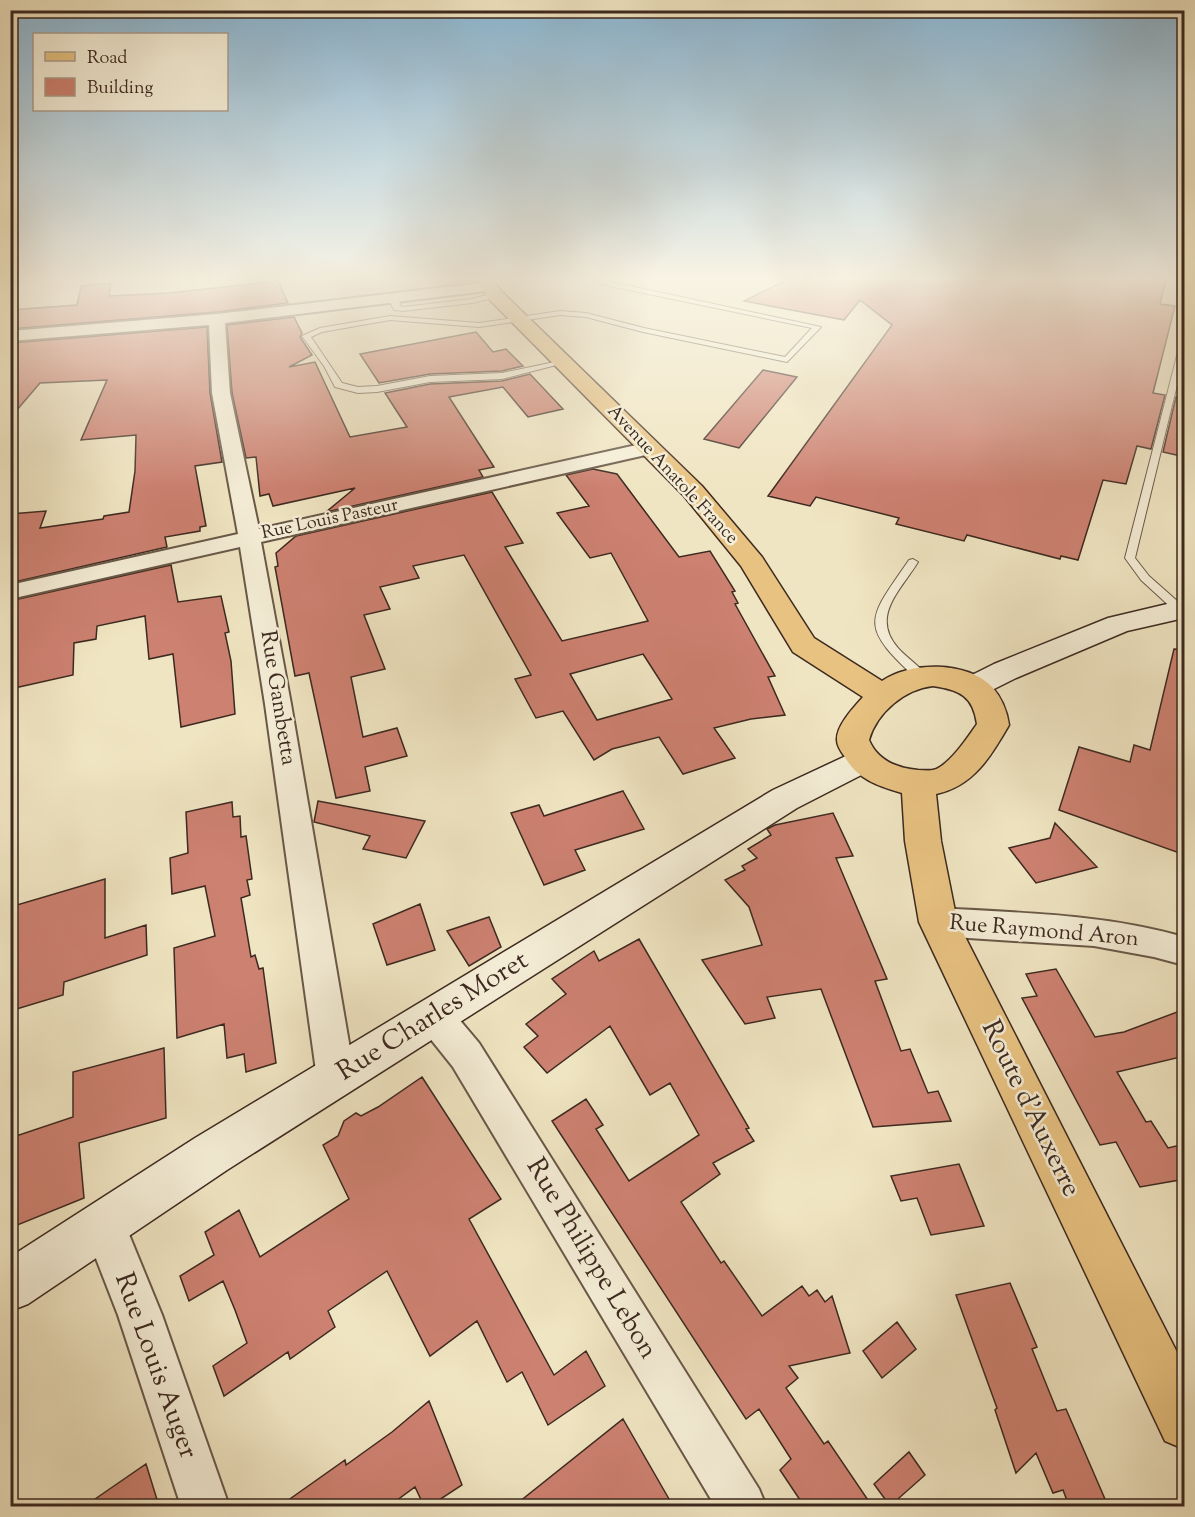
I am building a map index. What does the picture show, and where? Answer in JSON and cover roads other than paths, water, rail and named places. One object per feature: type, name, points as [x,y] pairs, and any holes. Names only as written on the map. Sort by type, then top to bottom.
[{"type":"main road","name":"Avenue Anatole France","points":[[548,347],[650,448],[721,523],[753,563],[803,645],[885,697]]},
{"type":"main road","points":[[922,677],[956,678],[973,687],[985,698],[992,709],[993,725],[952,776],[936,782],[918,782],[889,777],[863,760],[853,740],[859,722],[897,686],[922,677]]},
{"type":"main road","name":"Route d'Auxerre","points":[[918,782],[924,841],[938,922],[1185,1422]]},
{"type":"street","name":"Rue Gambetta","points":[[219,347],[221,393],[280,716],[336,1078]]},
{"type":"street","name":"Rue Louis Pasteur","points":[[10,592],[650,448]]},
{"type":"street","points":[[973,687],[1005,671],[1118,624],[1183,609]]},
{"type":"street","name":"Rue Charles Moret","points":[[10,1286],[211,1154],[784,799],[863,760]]},
{"type":"street","name":"Rue Raymond Aron","points":[[938,922],[1107,934],[1159,943],[1185,951]]},
{"type":"street","name":"Rue Philippe Lebon","points":[[434,1016],[466,1055],[742,1506]]},
{"type":"street","name":"Rue Louis Auger","points":[[104,1226],[140,1315],[205,1506]]},
{"type":"lane","points":[[313,347],[321,360],[332,370],[338,385],[358,390],[430,379],[502,376],[564,362]]},
{"type":"lane","points":[[724,347],[787,360],[799,347]]},
{"type":"lane","points":[[1183,609],[1145,578],[1130,558],[1184,347]]},
{"type":"lane","points":[[914,562],[880,614],[882,634],[896,652],[922,677]]}]
